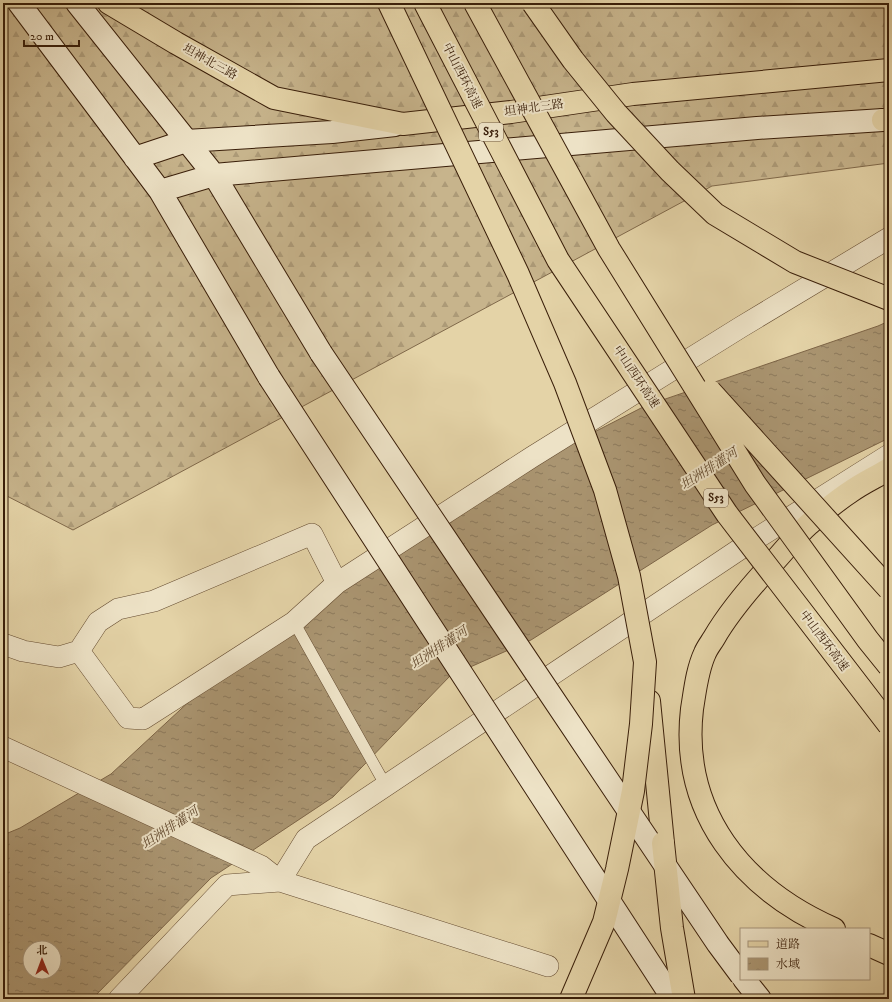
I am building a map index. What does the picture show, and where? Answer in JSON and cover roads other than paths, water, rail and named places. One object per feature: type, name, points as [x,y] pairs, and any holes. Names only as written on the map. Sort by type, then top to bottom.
[{"type":"main road","name":"坦神北三路","points":[[109,3],[176,43],[274,98],[403,124],[511,112],[633,94],[889,70]]},
{"type":"main road","points":[[389,3],[518,274],[566,384],[605,490],[629,576],[645,662],[672,928],[684,999]]},
{"type":"main road","name":"中山西环高速","points":[[425,3],[558,260],[727,514],[889,725]]},
{"type":"main road","points":[[475,3],[609,249],[756,484],[868,640],[889,666]]},
{"type":"main road","points":[[533,3],[573,60],[616,113],[670,171],[715,214],[795,262],[889,300]]},
{"type":"main road","points":[[674,352],[889,589]]},
{"type":"main road","points":[[832,928],[817,922],[770,892],[738,862],[718,835],[702,800],[691,760],[692,716],[695,688],[705,654],[724,621],[746,592],[809,524],[850,491],[889,469]]},
{"type":"main road","points":[[571,999],[604,922],[617,869],[633,791],[641,724],[645,662]]},
{"type":"main road","points":[[870,945],[889,954]]},
{"type":"street","points":[[20,3],[160,191],[269,377],[673,999]]},
{"type":"street","points":[[77,3],[214,175],[320,353],[718,944],[740,974]]},
{"type":"street","points":[[160,191],[214,175],[757,128],[886,120]]},
{"type":"street","points":[[134,158],[186,140],[332,132],[403,124]]},
{"type":"street","points":[[78,651],[128,718],[143,719],[294,622],[337,583],[532,457],[741,327],[889,238]]},
{"type":"street","points":[[280,881],[306,839],[743,547],[889,455]]},
{"type":"street","points":[[3,644],[23,651],[59,657],[78,651],[98,622],[118,609],[154,601],[312,534],[337,583]]},
{"type":"street","points":[[3,747],[261,866],[280,881],[548,966]]},
{"type":"street","points":[[119,999],[227,884],[280,881]]},
{"type":"street","points":[[745,980],[760,999]]},
{"type":"lane","points":[[294,622],[386,786]]},
{"type":"water","name":"坦洲排灌河","points":[[889,321],[889,438],[712,525],[531,640],[450,676],[333,797],[211,878],[92,999],[3,999],[3,835],[20,828],[111,774],[263,633],[409,527],[645,406]]}]
